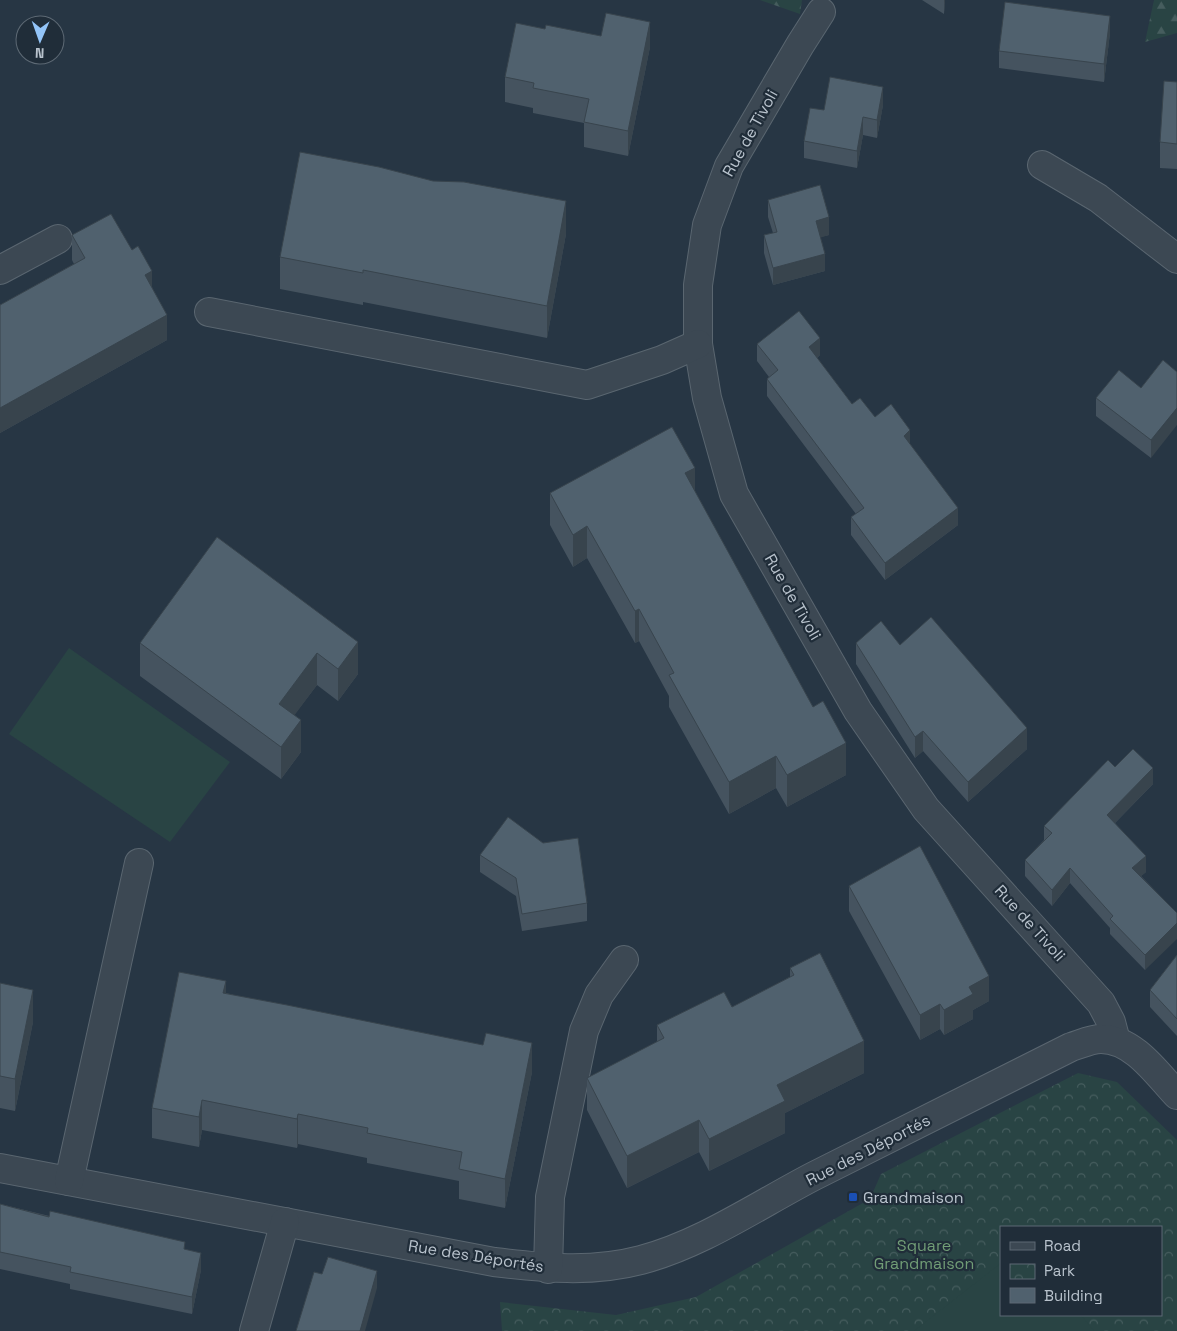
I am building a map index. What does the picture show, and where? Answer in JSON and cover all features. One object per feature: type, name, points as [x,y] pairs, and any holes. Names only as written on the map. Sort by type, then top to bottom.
[{"type":"street","name":"Rue de Tivoli","points":[[821,12],[729,166],[707,226],[698,285],[698,344],[707,398],[734,494],[858,711],[926,809],[1101,1003],[1111,1022],[1116,1041]]},
{"type":"street","points":[[1042,165],[1098,198],[1177,259]]},
{"type":"street","points":[[0,270],[58,239]]},
{"type":"street","points":[[209,312],[587,385],[662,360],[698,344]]},
{"type":"street","points":[[69,1181],[139,863]]},
{"type":"street","points":[[548,1269],[550,1197],[584,1031],[599,995],[624,960]]},
{"type":"street","name":"Rue des Déportés","points":[[0,1168],[494,1262],[548,1269],[593,1268],[640,1260],[687,1244],[816,1176],[1072,1047],[1101,1039],[1116,1041]]},
{"type":"street","points":[[1116,1041],[1137,1054],[1177,1095]]},
{"type":"street","points":[[254,1331],[285,1222]]},
{"type":"green space","points":[[760,0],[802,0],[800,14]]},
{"type":"green space","points":[[1154,0],[1177,0],[1177,33],[1145,42]]},
{"type":"green space","points":[[69,648],[230,762],[170,842],[9,734]]},
{"type":"green space","name":"Square Grandmaison","points":[[1078,1073],[1117,1082],[1177,1140],[1177,1331],[502,1331],[500,1302],[616,1315],[696,1297],[870,1199],[881,1174]]},
{"type":"green space","points":[[1000,1264],[1000,1316],[1082,1316],[1094,1331],[914,1331]]},
{"type":"building","points":[[1005,2],[1110,16],[1104,64],[999,51]]},
{"type":"building","points":[[606,13],[650,22],[628,131],[584,122],[589,99],[533,88],[534,83],[505,77],[516,23],[545,29],[546,25],[601,36]]},
{"type":"building","points":[[830,77],[883,87],[877,120],[863,117],[857,151],[804,141],[810,108],[824,110]]},
{"type":"building","points":[[1164,81],[1177,82],[1177,144],[1160,142]]},
{"type":"building","points":[[300,152],[379,167],[433,181],[464,182],[566,201],[547,306],[363,270],[363,273],[280,257]]},
{"type":"building","points":[[820,185],[829,217],[816,221],[825,254],[773,268],[764,235],[777,232],[768,200]]},
{"type":"building","points":[[111,214],[132,250],[138,246],[152,271],[145,275],[167,315],[0,408],[0,305],[85,258],[72,235]]},
{"type":"building","points":[[799,311],[820,338],[809,347],[852,404],[860,398],[875,417],[891,404],[910,430],[904,436],[958,508],[885,563],[851,517],[864,508],[767,379],[778,370],[757,344]]},
{"type":"building","points":[[1163,360],[1177,372],[1177,408],[1151,440],[1096,398],[1119,370],[1141,388]]},
{"type":"building","points":[[672,427],[695,468],[685,473],[813,707],[823,701],[846,743],[787,775],[776,756],[729,782],[669,675],[674,673],[639,609],[635,611],[587,526],[573,535],[550,493]]},
{"type":"building","points":[[217,537],[358,642],[338,669],[317,653],[279,704],[301,720],[281,747],[140,643]]},
{"type":"building","points":[[931,617],[1027,728],[968,782],[923,731],[915,737],[856,643],[881,621],[900,645]]},
{"type":"building","points":[[1133,749],[1153,768],[1107,815],[1146,856],[1132,868],[1177,913],[1177,923],[1145,955],[1110,919],[1113,916],[1070,868],[1052,890],[1025,860],[1052,833],[1044,826],[1108,760],[1115,767]]},
{"type":"building","points":[[508,817],[543,843],[578,838],[587,903],[522,914],[516,878],[480,855]]},
{"type":"building","points":[[920,846],[989,976],[969,987],[973,994],[944,1010],[940,1004],[920,1015],[849,886]]},
{"type":"building","points":[[820,953],[864,1041],[777,1085],[785,1101],[709,1139],[699,1120],[627,1156],[587,1078],[664,1038],[657,1025],[724,992],[732,1007],[794,975],[790,968]]},
{"type":"building","points":[[1177,955],[1177,1019],[1150,990]]},
{"type":"building","points":[[179,972],[226,981],[223,993],[483,1045],[486,1033],[532,1043],[505,1179],[459,1169],[462,1152],[367,1133],[368,1128],[298,1114],[297,1119],[202,1100],[199,1117],[152,1108]]},
{"type":"building","points":[[0,983],[33,990],[15,1079],[0,1076]]},
{"type":"building","points":[[0,1204],[49,1217],[50,1211],[185,1242],[184,1249],[201,1253],[192,1297],[70,1272],[71,1267],[0,1252]]},
{"type":"building","points":[[328,1257],[377,1271],[360,1331],[296,1331],[314,1272],[322,1274]]},
{"type":"place","name":"Grandmaison","points":[[853,1197]]}]
